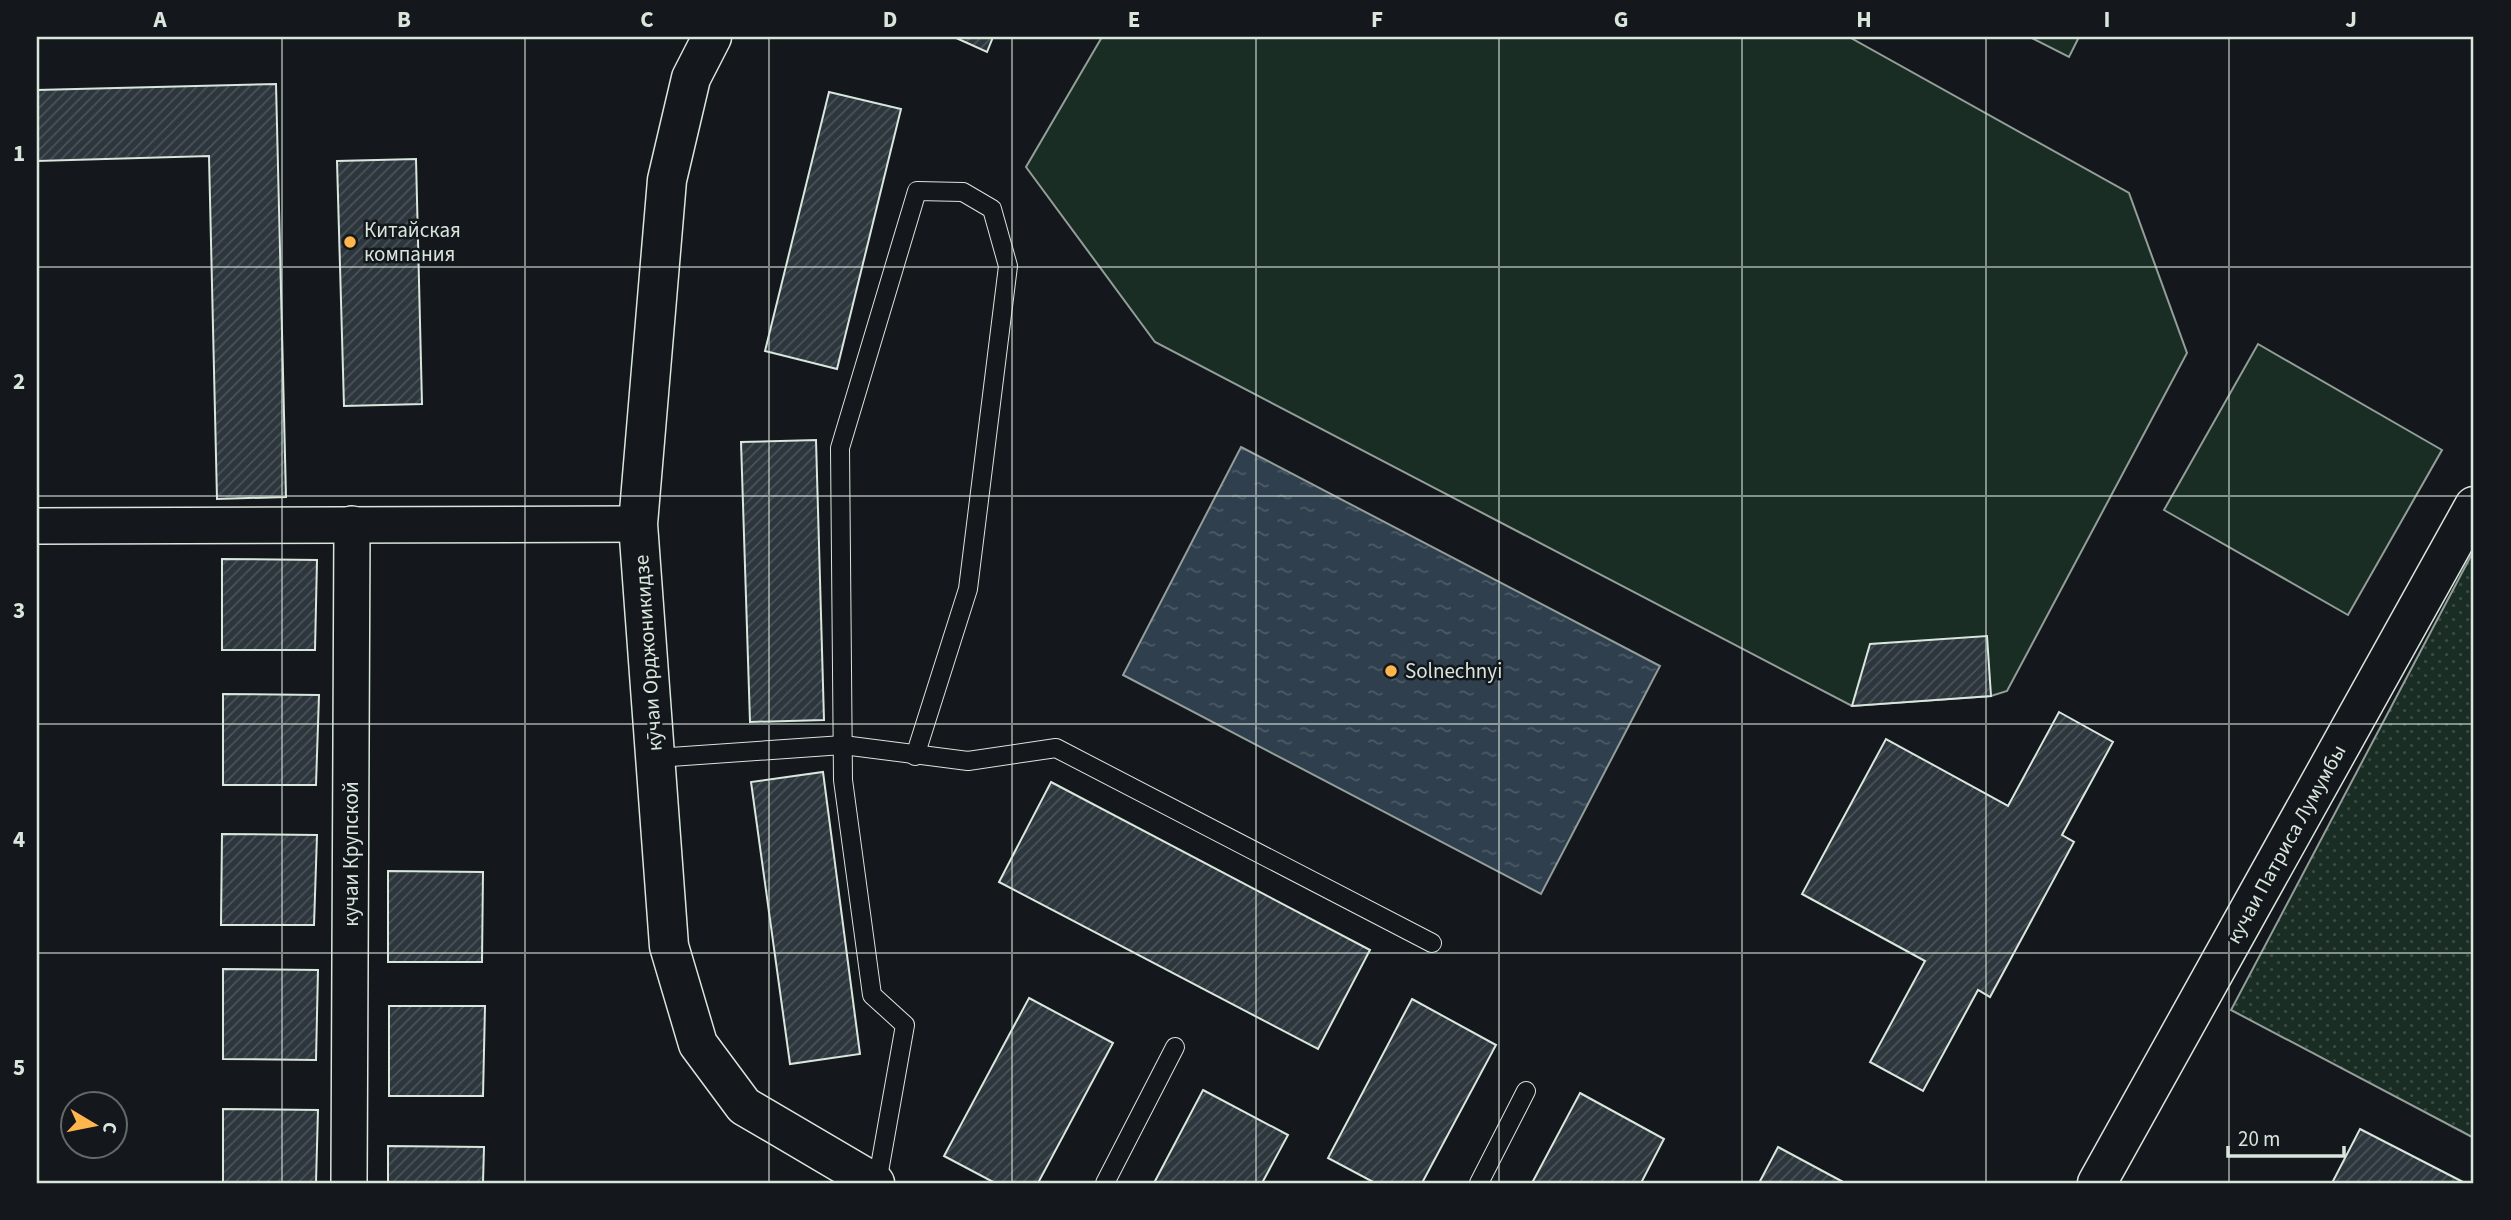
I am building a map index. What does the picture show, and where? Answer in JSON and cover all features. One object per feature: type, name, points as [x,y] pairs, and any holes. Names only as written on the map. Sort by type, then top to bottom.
[{"type":"street","name":"кӯчаи Орджоникидзе","points":[[712,37],[691,78],[667,180],[638,524],[669,946],[698,1044],[744,1106],[876,1183]]},
{"type":"street","name":"кучаи Патриса Лумумбы","points":[[2097,1183],[2474,506]]},
{"type":"street","name":"кучаи Крупской","points":[[349,1183],[352,524]]},
{"type":"street","points":[[37,526],[638,524]]},
{"type":"lane","points":[[876,1183],[905,1025],[872,995],[843,780],[840,448],[917,191],[963,192],[992,209],[1008,266],[968,589],[915,756]]},
{"type":"lane","points":[[656,758],[842,745],[968,761],[1056,748],[1432,943]]},
{"type":"lane","points":[[1105,1183],[1175,1047]]},
{"type":"lane","points":[[1479,1183],[1525,1091]]},
{"type":"green space","points":[[1102,37],[1849,37],[2129,193],[2187,353],[2007,691],[1991,696],[1852,706],[1155,342],[1026,167]]},
{"type":"green space","points":[[2030,37],[2079,37],[2069,57]]},
{"type":"green space","points":[[2258,344],[2442,450],[2348,615],[2164,510]]},
{"type":"green space","points":[[2474,550],[2474,1138],[2231,1010]]},
{"type":"water","name":"Solnechnyi","points":[[1241,447],[1660,666],[1541,894],[1123,675]]},
{"type":"building","points":[[954,37],[993,37],[987,52]]},
{"type":"building","points":[[276,84],[286,497],[217,499],[209,156],[37,161],[37,90]]},
{"type":"building","points":[[829,92],[901,109],[837,369],[765,351]]},
{"type":"building","points":[[416,159],[422,404],[344,406],[337,161]]},
{"type":"building","points":[[816,440],[824,720],[750,722],[741,442]]},
{"type":"building","points":[[222,559],[317,560],[315,650],[222,650]]},
{"type":"building","points":[[1987,636],[1991,696],[1852,706],[1870,644]]},
{"type":"building","points":[[223,694],[319,695],[316,785],[223,785]]},
{"type":"building","points":[[2059,712],[2113,742],[2062,835],[2074,842],[1990,997],[1978,990],[1923,1091],[1870,1062],[1925,961],[1802,894],[1886,739],[2008,806]]},
{"type":"building","points":[[823,772],[860,1054],[790,1064],[751,782]]},
{"type":"building","points":[[1051,782],[1370,950],[1318,1049],[999,882]]},
{"type":"building","points":[[222,834],[317,835],[314,925],[221,925]]},
{"type":"building","points":[[388,871],[483,872],[482,962],[388,962]]},
{"type":"building","points":[[223,969],[318,970],[316,1060],[223,1059]]},
{"type":"building","points":[[1029,998],[1113,1043],[1038,1183],[995,1183],[944,1156]]},
{"type":"building","points":[[1412,999],[1496,1045],[1422,1183],[1375,1183],[1328,1158]]},
{"type":"building","points":[[389,1006],[485,1006],[483,1096],[389,1096]]},
{"type":"building","points":[[1203,1090],[1288,1135],[1262,1183],[1154,1183]]},
{"type":"building","points":[[1580,1093],[1664,1139],[1641,1183],[1532,1183]]},
{"type":"building","points":[[223,1109],[318,1110],[316,1183],[223,1183]]},
{"type":"building","points":[[2360,1129],[2465,1183],[2332,1183]]},
{"type":"building","points":[[388,1146],[484,1147],[483,1183],[388,1183]]},
{"type":"building","points":[[1778,1147],[1845,1183],[1759,1183]]},
{"type":"place","name":"Китайская компания","points":[[350,242]]},
{"type":"place","name":"Solnechnyi","points":[[1391,671]]}]
